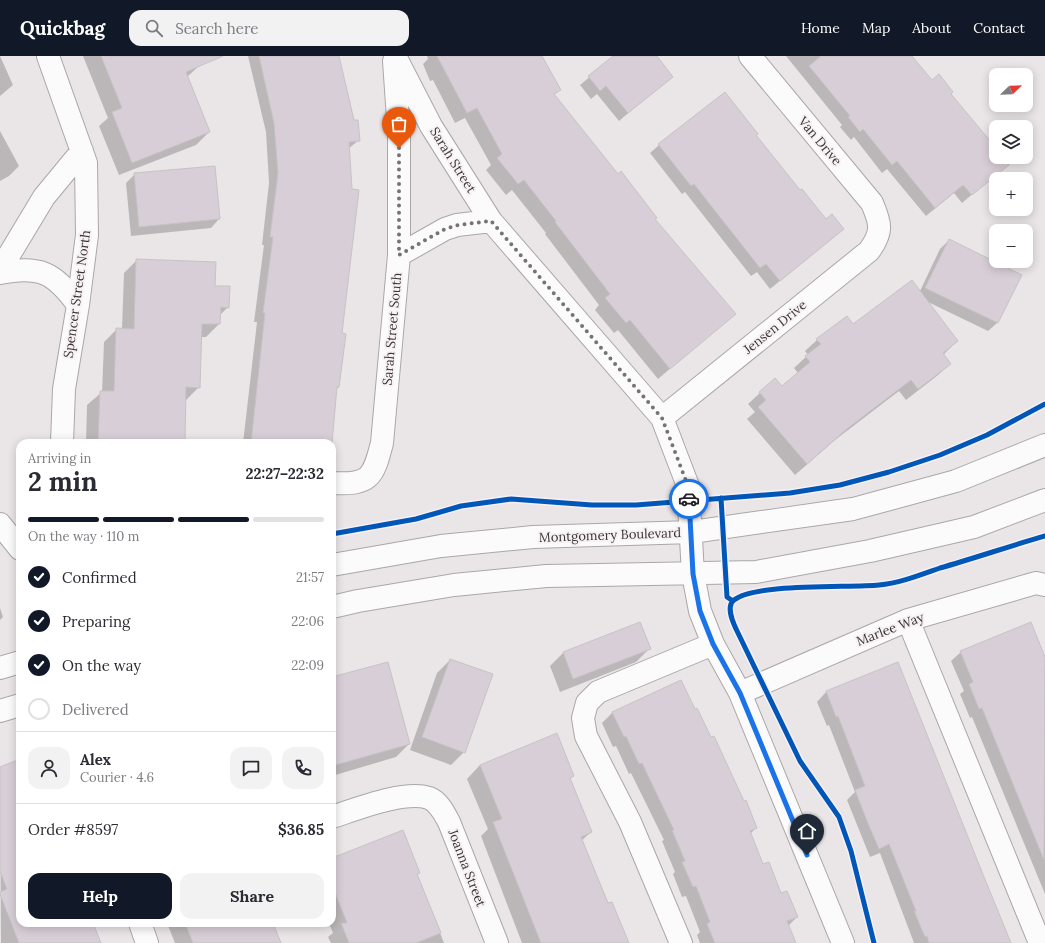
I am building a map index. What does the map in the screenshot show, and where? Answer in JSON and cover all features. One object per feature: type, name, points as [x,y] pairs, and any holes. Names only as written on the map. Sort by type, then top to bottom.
[{"type":"street","name":"Spencer Street North","points":[[48,56],[86,163],[87,235],[78,305],[64,389],[62,439]]},
{"type":"street","name":"Sarah Street","points":[[394,56],[432,126],[491,221],[662,418],[688,486],[692,532],[693,574],[700,611],[713,644],[740,693],[843,943]]},
{"type":"street","name":"Sarah Street South","points":[[336,483],[346,484],[368,478],[377,461],[382,443],[399,255],[399,133],[394,56]]},
{"type":"street","name":"Van Drive","points":[[750,56],[872,203],[878,218],[880,230]]},
{"type":"street","points":[[0,271],[44,197],[82,151]]},
{"type":"street","points":[[399,255],[445,229],[458,225],[491,221]]},
{"type":"street","name":"Jensen Drive","points":[[662,418],[869,251],[876,242],[880,230]]},
{"type":"street","points":[[0,271],[22,269],[45,273],[64,286],[78,305]]},
{"type":"street","name":"Montgomery Boulevard","points":[[336,564],[441,546],[525,538],[692,532],[854,508],[956,481],[1045,445]]},
{"type":"street","points":[[336,606],[454,585],[530,578],[756,572],[870,551],[974,527],[1045,500]]},
{"type":"street","points":[[0,524],[16,541]]},
{"type":"street","name":"Marlee Way","points":[[740,693],[908,620],[1036,584],[1045,585]]},
{"type":"street","points":[[908,620],[1040,943]]},
{"type":"street","points":[[680,943],[630,822],[586,736],[583,718],[587,703],[598,692],[713,644]]},
{"type":"street","points":[[0,668],[16,663]]},
{"type":"street","points":[[0,711],[16,706]]},
{"type":"street","name":"Joanna Street","points":[[336,815],[390,800],[411,796],[430,799],[441,808],[449,822],[496,943]]},
{"type":"street","points":[[141,927],[146,943]]},
{"type":"building","points":[[101,56],[223,56],[186,72],[210,132],[132,163],[112,112],[122,108]]},
{"type":"building","points":[[259,56],[339,56],[354,120],[358,120],[360,141],[349,142],[352,189],[359,190],[342,333],[346,334],[339,387],[337,387],[332,439],[251,439],[265,313],[263,313],[273,237],[270,237],[278,173],[274,123]]},
{"type":"building","points":[[437,56],[542,56],[561,90],[554,94],[618,174],[621,171],[657,218],[655,219],[736,314],[670,369],[630,320],[626,323],[605,298],[610,294],[524,180],[518,184],[497,158],[502,154],[477,108],[467,113]]},
{"type":"building","points":[[613,56],[657,56],[673,77],[628,113],[606,86],[600,91],[588,76]]},
{"type":"building","points":[[821,56],[912,56],[932,80],[939,74],[953,92],[951,94],[989,140],[989,164],[1009,165],[1000,172],[989,172],[989,181],[972,195],[963,185],[935,208],[897,161],[892,165],[863,129],[860,132],[848,117],[850,116],[809,66]]},
{"type":"building","points":[[725,92],[758,134],[756,135],[800,190],[802,189],[826,219],[832,214],[844,229],[780,281],[766,264],[760,268],[694,184],[691,186],[658,144]]},
{"type":"building","points":[[215,166],[220,219],[139,227],[134,173]]},
{"type":"building","points":[[949,239],[989,259],[989,268],[1008,268],[1022,275],[998,323],[925,288]]},
{"type":"building","points":[[136,259],[216,262],[215,286],[230,286],[229,308],[221,307],[220,324],[202,324],[200,388],[186,387],[185,439],[98,439],[100,391],[114,391],[116,328],[134,329]]},
{"type":"building","points":[[912,280],[958,341],[943,353],[951,364],[918,389],[911,380],[848,428],[807,464],[758,407],[766,400],[759,392],[775,378],[782,386],[810,362],[805,356],[821,344],[816,339],[847,316],[853,324]]},
{"type":"building","points":[[640,622],[651,649],[573,679],[563,652]]},
{"type":"building","points":[[1031,622],[1045,657],[1044,860],[982,708],[979,709],[969,684],[973,682],[960,651]]},
{"type":"building","points":[[450,659],[493,674],[465,753],[422,737]]},
{"type":"building","points":[[388,662],[410,744],[336,765],[336,676]]},
{"type":"building","points":[[898,662],[1011,943],[929,943],[914,911],[916,911],[889,844],[879,849],[867,821],[855,790],[865,786],[838,716],[836,717],[826,691]]},
{"type":"building","points":[[681,680],[711,737],[714,736],[744,801],[746,800],[757,828],[750,831],[763,864],[769,862],[781,893],[787,891],[798,917],[787,921],[796,943],[715,943],[707,924],[710,922],[696,886],[693,887],[682,862],[685,861],[672,830],[674,830],[642,763],[639,764],[626,736],[624,737],[612,712]]},
{"type":"building","points":[[557,733],[574,776],[570,778],[592,832],[581,837],[608,903],[612,902],[629,943],[541,943],[493,822],[502,819],[480,765]]},
{"type":"building","points":[[16,761],[16,927],[95,927],[101,943],[19,943],[0,894],[0,892],[7,889],[0,871],[0,767]]},
{"type":"building","points":[[403,830],[420,873],[417,874],[441,933],[416,943],[349,943],[341,923],[347,923],[336,895],[336,856]]},
{"type":"building","points":[[187,927],[275,927],[281,943],[193,943]]},
{"type":"cycle path","points":[[336,533],[416,519],[461,506],[511,499],[592,505],[636,505],[790,493],[840,485],[889,472],[940,455],[987,435],[1045,404]]},
{"type":"cycle path","points":[[721,498],[727,597],[733,601]]},
{"type":"cycle path","points":[[874,943],[851,851],[839,817],[800,761],[734,625],[730,611],[731,603],[745,595],[761,591],[803,587],[865,586],[895,582],[1045,536]]},
{"type":"way so far","points":[[399,148],[399,255],[428,237],[445,229],[458,225],[491,221],[662,418],[688,486],[689,499]]},
{"type":"route","points":[[689,499],[692,532],[693,574],[700,611],[713,644],[740,693],[807,855]]}]
